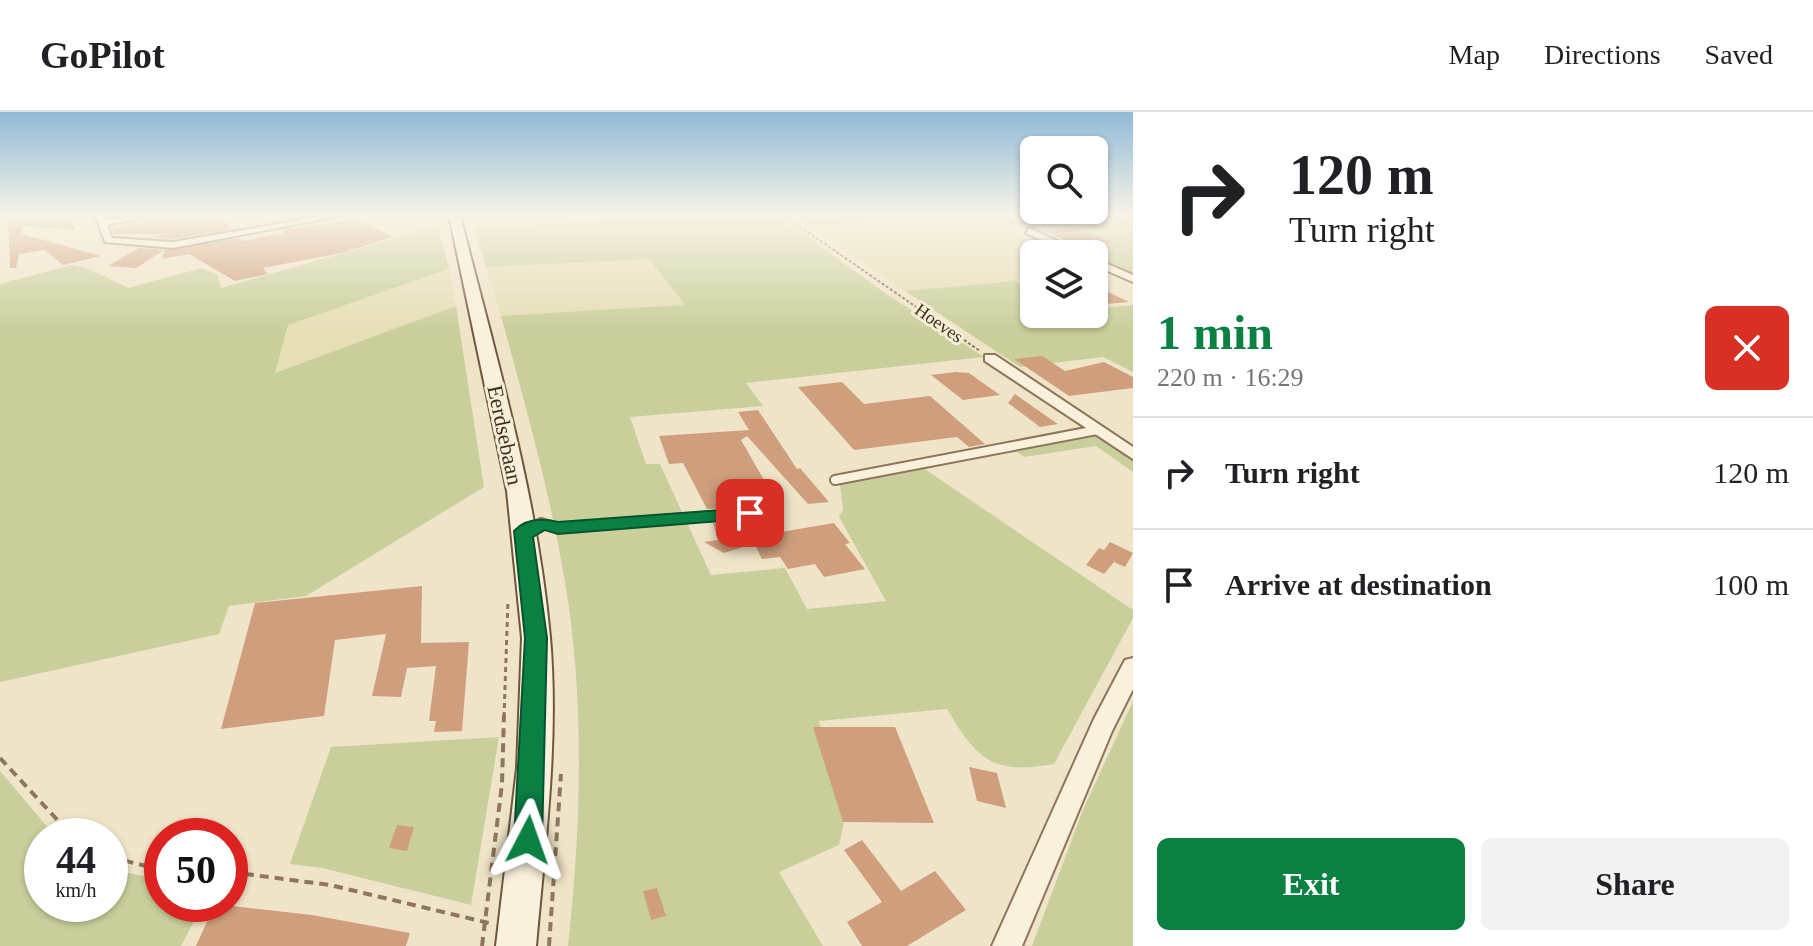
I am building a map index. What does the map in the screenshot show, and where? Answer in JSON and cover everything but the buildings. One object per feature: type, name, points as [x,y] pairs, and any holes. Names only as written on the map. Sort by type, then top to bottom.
[{"type":"main road","name":"Eerdsebaan","points":[[463,254],[518,491],[536,638],[534,768],[517,936]]},
{"type":"street","points":[[1108,267],[1133,279]]},
{"type":"street","points":[[990,358],[1133,454]]},
{"type":"street","points":[[1007,946],[1096,741],[1133,667]]},
{"type":"lane","points":[[835,480],[1097,430]]},
{"type":"lane","points":[[523,531],[533,531],[541,523],[558,528],[750,513]]},
{"type":"path","name":"Hoeves","points":[[839,254],[990,358]]},
{"type":"path","points":[[482,946],[502,784],[509,644],[507,587]]},
{"type":"path","points":[[0,758],[56,818]]},
{"type":"path","points":[[248,874],[330,885],[486,924],[517,936]]},
{"type":"shaded area","points":[[850,254],[1020,254],[1020,280],[905,291]]},
{"type":"shaded area","points":[[649,259],[685,306],[501,316],[486,267]]},
{"type":"shaded area","points":[[449,269],[456,306],[274,374],[288,325]]},
{"type":"green space","points":[[340,254],[445,254],[449,269],[288,325],[275,373],[456,306],[484,487],[306,596],[229,606],[219,634],[0,682],[0,284],[72,265],[87,268],[128,288],[202,268],[217,274],[221,288]]},
{"type":"green space","points":[[482,254],[831,254],[984,357],[746,383],[763,406],[630,417],[646,464],[660,464],[711,575],[785,568],[807,609],[886,601],[839,517],[843,509],[840,484],[923,468],[1133,610],[1133,618],[1054,764],[1016,767],[989,760],[968,741],[947,709],[819,721],[844,823],[839,845],[779,872],[823,946],[568,946],[578,810],[576,672],[565,582],[552,515],[501,316],[685,305],[649,259],[486,267]]},
{"type":"green space","points":[[1108,254],[1133,254],[1133,276],[1108,265]]},
{"type":"green space","points":[[1015,281],[1020,284],[1020,328],[1108,328],[1108,308],[1133,305],[1133,372],[1103,357],[1020,367],[905,291]]},
{"type":"green space","points":[[1100,436],[1133,458],[1133,472],[1096,446],[1024,457],[1014,450]]},
{"type":"green space","points":[[1133,701],[1133,946],[1032,946],[1083,810]]},
{"type":"green space","points":[[499,737],[471,905],[322,868],[290,864],[331,747]]},
{"type":"green space","points":[[0,771],[40,818],[24,818],[24,922],[128,922],[128,873],[144,876],[144,922],[194,922],[181,946],[0,946]]},
{"type":"route","points":[[528,840],[534,768],[536,638],[523,531],[533,531],[541,523],[558,528],[750,513]]}]
